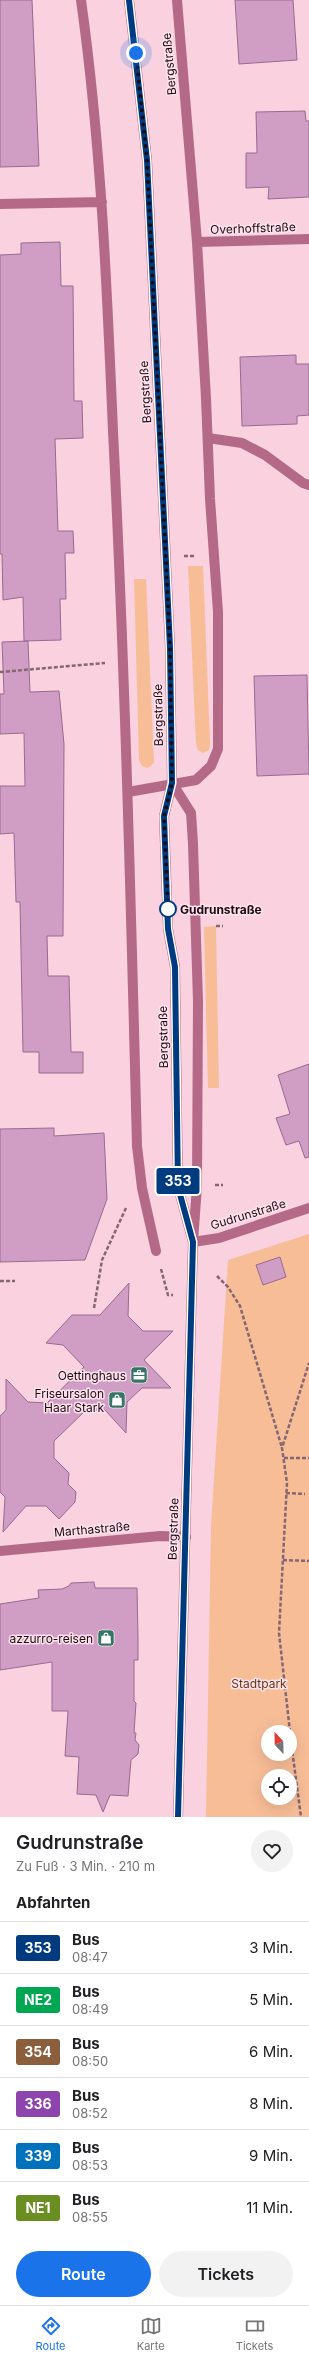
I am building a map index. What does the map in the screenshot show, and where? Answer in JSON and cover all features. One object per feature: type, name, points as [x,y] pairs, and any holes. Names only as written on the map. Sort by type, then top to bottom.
[{"type":"street","points":[[81,0],[89,55],[102,202],[124,661],[137,1146],[142,1188],[156,1251]]},
{"type":"street","name":"Bergstraße","points":[[129,0],[147,160],[170,639],[172,783],[164,816],[168,929],[175,967],[178,1187],[193,1242]]},
{"type":"street","name":"Bergstraße","points":[[128,792],[172,783],[196,780],[211,766],[218,749],[218,612],[197,242],[177,0]]},
{"type":"street","points":[[0,204],[102,202]]},
{"type":"street","name":"Overhoffstraße","points":[[197,242],[309,239]]},
{"type":"street","points":[[208,438],[242,443],[265,455],[303,483],[309,485]]},
{"type":"street","name":"Bergstraße","points":[[172,783],[191,813],[198,1001],[197,1186],[193,1242],[178,1817]]},
{"type":"street","name":"Gudrunstraße","points":[[193,1242],[219,1238],[309,1208]]},
{"type":"street","name":"Marthastraße","points":[[0,1551],[160,1536],[186,1537]]},
{"type":"path","points":[[0,672],[124,661]]},
{"type":"path","points":[[216,926],[222,926]]},
{"type":"path","points":[[94,1308],[102,1260],[118,1225]]},
{"type":"path","points":[[156,1251],[168,1295]]},
{"type":"path","points":[[217,1276],[228,1287],[240,1306],[284,1458],[286,1493],[279,1633],[289,1725]]},
{"type":"path","points":[[0,1281],[15,1280]]},
{"type":"path","points":[[282,1448],[309,1363]]},
{"type":"path","points":[[284,1458],[309,1458]]},
{"type":"path","points":[[286,1493],[305,1494]]},
{"type":"path","points":[[283,1560],[309,1560]]},
{"type":"path","points":[[294,1761],[301,1817]]},
{"type":"green space","points":[[188,566],[203,566],[210,744],[209,750],[203,753],[198,750],[196,744]]},
{"type":"green space","points":[[134,579],[146,579],[154,762],[147,768],[142,766],[139,760]]},
{"type":"green space","points":[[216,926],[219,1088],[208,1088],[204,927]]},
{"type":"green space","name":"Stadtpark","points":[[309,1234],[309,1817],[206,1817],[211,1526],[228,1260]]},
{"type":"building","points":[[0,0],[32,0],[39,166],[0,167]]},
{"type":"building","points":[[235,0],[293,0],[297,60],[239,64]]},
{"type":"building","points":[[305,111],[306,121],[309,121],[309,197],[268,199],[269,187],[246,188],[246,153],[257,153],[256,112]]},
{"type":"building","points":[[60,242],[61,286],[73,286],[74,401],[82,401],[83,438],[55,439],[58,531],[73,531],[74,553],[65,553],[66,599],[60,599],[61,640],[24,641],[23,597],[3,600],[2,554],[0,554],[0,255],[21,254],[21,243]]},
{"type":"building","points":[[296,355],[296,364],[309,364],[309,415],[297,416],[297,424],[242,426],[240,357]]},
{"type":"building","points":[[28,641],[30,692],[59,691],[64,744],[63,936],[47,936],[48,976],[69,976],[71,1052],[83,1052],[83,1073],[39,1073],[39,1052],[23,1052],[20,902],[16,902],[14,833],[0,834],[0,786],[25,786],[24,733],[0,734],[0,694],[4,694],[2,642]]},
{"type":"building","points":[[307,675],[309,774],[257,776],[254,676]]},
{"type":"building","points":[[309,1064],[309,1157],[305,1158],[299,1141],[286,1145],[276,1118],[290,1114],[278,1075]]},
{"type":"building","points":[[54,1128],[54,1136],[104,1133],[107,1199],[85,1260],[0,1262],[0,1129]]},
{"type":"building","points":[[280,1257],[286,1277],[263,1285],[256,1265]]},
{"type":"building","points":[[129,1283],[128,1316],[143,1331],[173,1331],[144,1360],[171,1388],[142,1388],[127,1402],[126,1433],[105,1410],[86,1410],[54,1441],[54,1458],[69,1473],[68,1484],[76,1492],[75,1502],[59,1519],[46,1506],[26,1506],[3,1532],[5,1497],[0,1492],[0,1416],[6,1410],[6,1379],[28,1402],[47,1403],[84,1367],[63,1345],[46,1343],[72,1315],[100,1315]]},
{"type":"building","points":[[94,1582],[95,1588],[137,1588],[138,1660],[134,1660],[134,1701],[136,1703],[134,1733],[136,1733],[135,1740],[139,1745],[138,1754],[131,1760],[128,1796],[110,1795],[103,1812],[96,1795],[77,1794],[79,1757],[65,1756],[68,1711],[52,1711],[52,1662],[0,1670],[0,1604],[39,1598],[38,1590],[62,1589],[69,1586],[71,1583]]},
{"type":"bus line","name":"353","points":[[129,0],[138,67],[147,160],[170,647],[172,783],[164,816],[168,929],[175,967],[178,1187],[193,1242],[193,1294],[178,1817]]},
{"type":"place","name":"Gudrunstraße","points":[[168,909]]},
{"type":"place","name":"Oettinghaus","points":[[139,1375]]},
{"type":"place","name":"Friseursalon Haar Stark","points":[[117,1400]]},
{"type":"place","name":"azzurro-reisen","points":[[106,1638]]},
{"type":"route","points":[[136,53],[147,160],[170,647],[172,783],[164,816],[168,909]]}]
